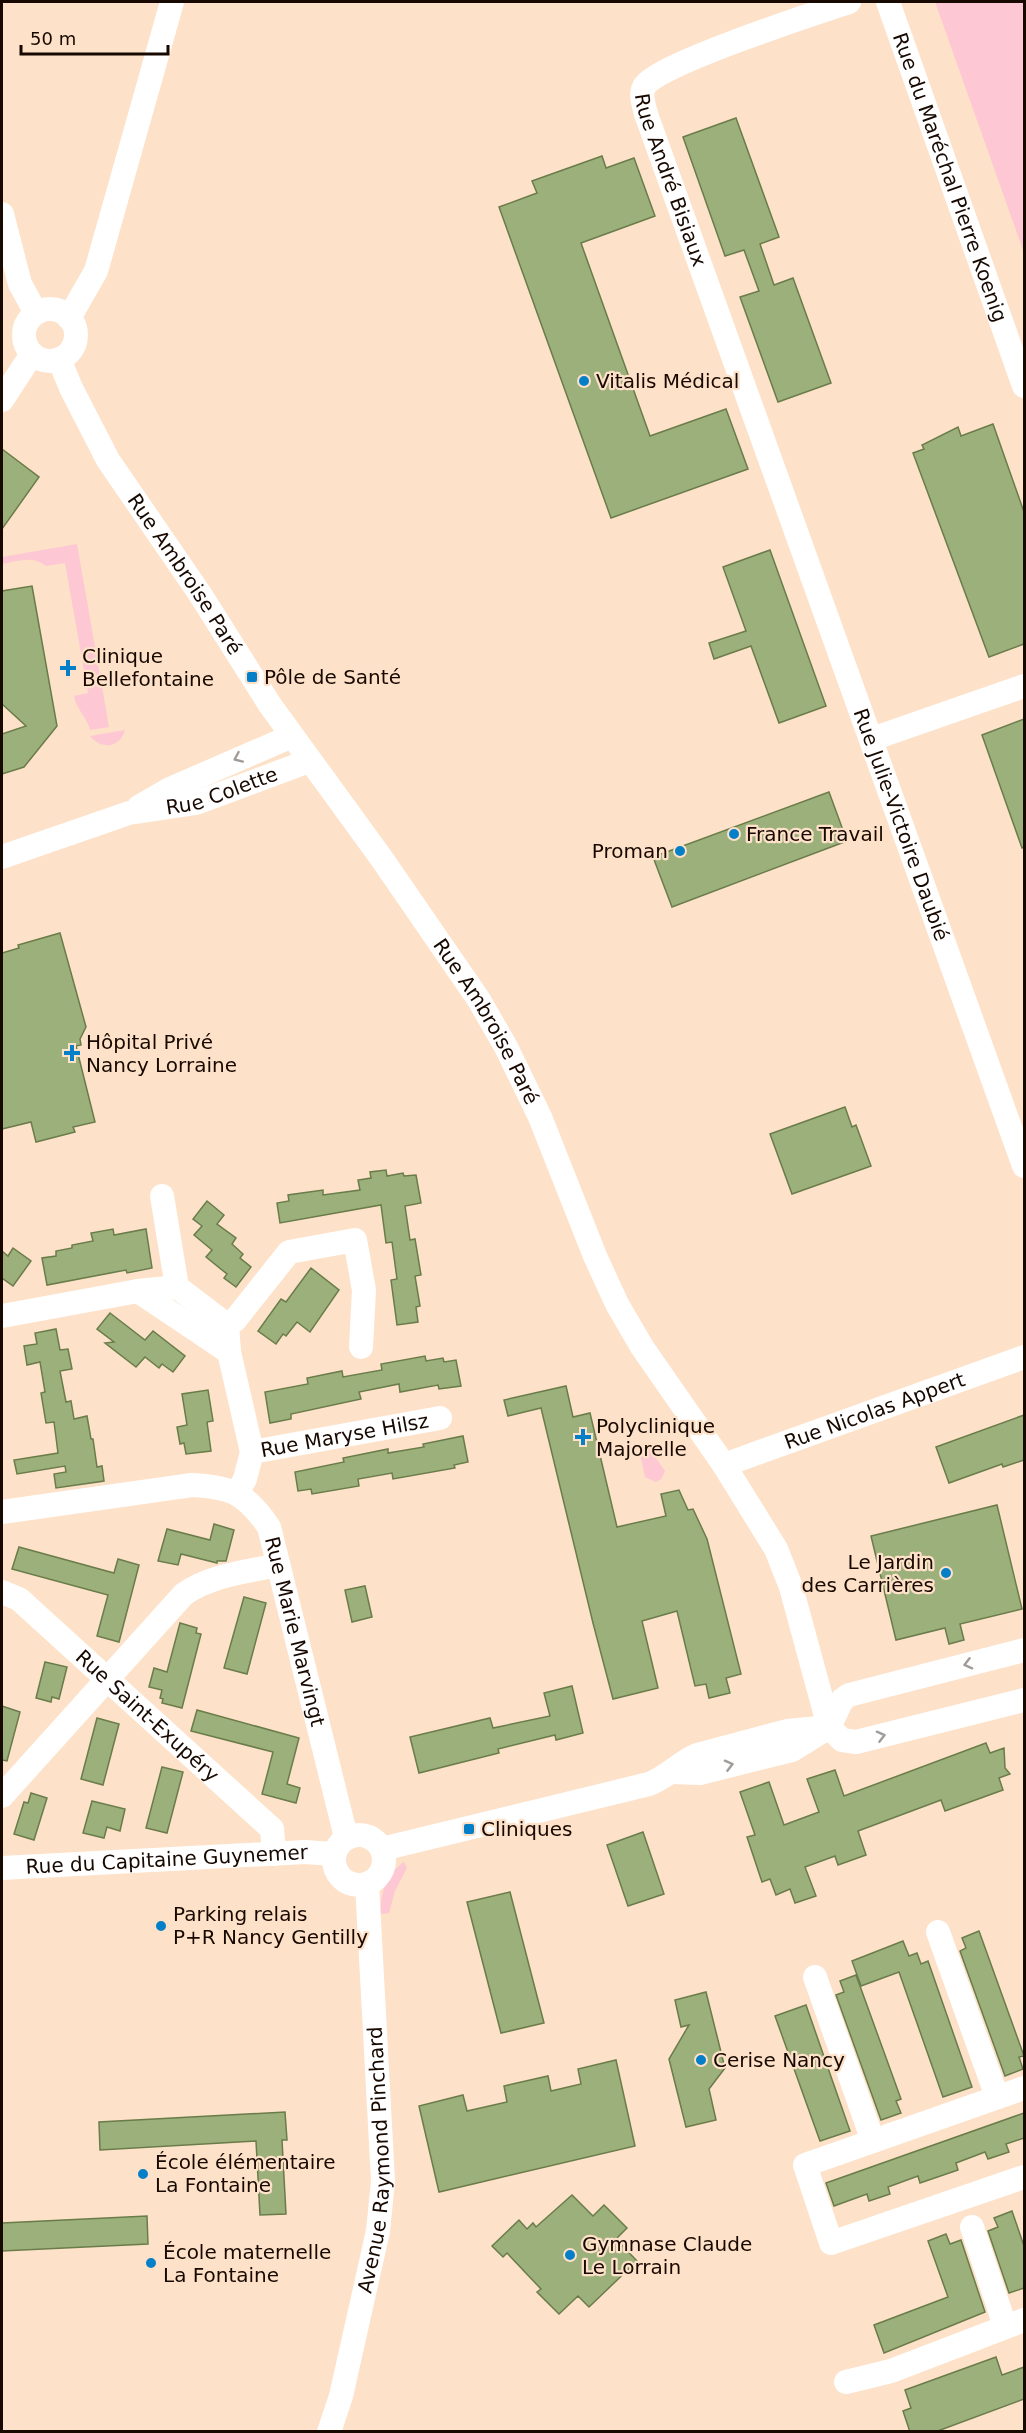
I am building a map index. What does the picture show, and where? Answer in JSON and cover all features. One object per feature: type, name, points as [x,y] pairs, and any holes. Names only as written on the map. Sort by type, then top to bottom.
[{"type":"street","points":[[69,318],[96,270],[172,2]]},
{"type":"street","name":"Rue André Bisiaux","points":[[778,484],[646,114],[642,95],[644,86],[649,80],[689,59],[849,2]]},
{"type":"street","name":"Rue du Maréchal Pierre Koenig","points":[[888,2],[1024,386]]},
{"type":"street","points":[[2,214],[20,284],[36,313]]},
{"type":"street","points":[[53,310],[69,318],[76,333],[75,341],[67,355],[45,361],[32,354],[27,348],[24,333],[30,318],[36,313],[53,310]]},
{"type":"street","points":[[2,400],[32,354]]},
{"type":"street","name":"Rue Ambroise Paré","points":[[59,359],[71,388],[108,460],[200,594],[309,761],[388,868],[479,1000],[507,1047],[544,1127],[595,1256],[617,1304],[642,1347],[724,1465],[776,1549],[784,1567],[829,1727]]},
{"type":"street","name":"Rue Julie-Victoire Daubié","points":[[778,484],[872,739],[1024,1166]]},
{"type":"street","points":[[872,739],[1024,686]]},
{"type":"street","name":"Rue Colette","points":[[129,813],[170,789],[292,736]]},
{"type":"street","name":"Rue Colette","points":[[2,857],[129,813],[196,803],[309,761]]},
{"type":"street","points":[[162,1196],[177,1287]]},
{"type":"street","points":[[227,1325],[235,1320],[289,1252],[355,1240],[364,1290],[361,1347]]},
{"type":"street","points":[[2,1316],[138,1291],[177,1287],[227,1325],[229,1352],[252,1452],[245,1479],[237,1493]]},
{"type":"street","points":[[138,1291],[229,1352]]},
{"type":"street","name":"Rue Nicolas Appert","points":[[724,1465],[1024,1357]]},
{"type":"street","name":"Rue Maryse Hilsz","points":[[252,1452],[440,1418]]},
{"type":"street","name":"Rue Marie Marvingt","points":[[2,1512],[192,1485],[214,1486],[237,1493],[253,1504],[269,1527],[340,1846]]},
{"type":"street","points":[[2,1796],[184,1594],[198,1584],[278,1565]]},
{"type":"street","name":"Rue Saint-Exupéry","points":[[2,1592],[19,1599],[272,1829],[274,1854]]},
{"type":"street","points":[[829,1727],[842,1700],[849,1695],[1024,1650]]},
{"type":"street","points":[[829,1727],[842,1740],[856,1742],[1024,1700]]},
{"type":"street","points":[[382,1849],[649,1784],[671,1772],[685,1760],[697,1755],[787,1731],[829,1727]]},
{"type":"street","points":[[363,1834],[371,1837],[382,1849],[384,1860],[382,1871],[367,1884],[351,1884],[340,1878],[334,1867],[340,1846],[363,1834]]},
{"type":"street","name":"Rue du Capitaine Guynemer","points":[[2,1868],[305,1852],[340,1846]]},
{"type":"street","name":"Avenue Raymond Pinchard","points":[[329,2432],[341,2396],[378,2231],[383,2181],[367,1884]]},
{"type":"street","points":[[938,1932],[997,2097]]},
{"type":"street","points":[[815,1977],[873,2141]]},
{"type":"street","points":[[1024,2088],[805,2165],[831,2243],[1024,2177]]},
{"type":"street","points":[[846,2382],[891,2371],[1015,2323],[972,2227]]},
{"type":"shaded area","points":[[935,2],[1024,2],[1024,253]]},
{"type":"shaded area","points":[[77,544],[109,727],[90,730],[74,696],[88,693],[65,563],[46,566],[36,561],[25,560],[2,564],[2,557]]},
{"type":"shaded area","points":[[125,730],[123,736],[115,744],[110,745],[99,744],[90,736]]},
{"type":"shaded area","points":[[642,1444],[648,1447],[665,1471],[661,1479],[656,1482],[645,1477],[639,1449]]},
{"type":"shaded area","points":[[404,1862],[407,1868],[395,1891],[389,1913],[381,1914],[385,1885]]},
{"type":"building","points":[[736,118],[779,237],[760,244],[774,285],[793,278],[831,383],[778,402],[740,297],[759,291],[744,250],[725,256],[683,137]]},
{"type":"building","points":[[602,156],[606,168],[634,158],[655,216],[581,243],[650,436],[726,409],[748,469],[611,518],[499,207],[537,193],[532,181]]},
{"type":"building","points":[[993,424],[1024,512],[1024,644],[989,657],[913,453],[924,449],[922,445],[958,427],[961,436]]},
{"type":"building","points":[[2,449],[39,477],[2,529]]},
{"type":"building","points":[[770,550],[826,706],[779,723],[751,646],[714,659],[709,643],[746,631],[723,567]]},
{"type":"building","points":[[32,586],[57,726],[24,767],[2,774],[2,734],[26,726],[2,704],[2,591]]},
{"type":"building","points":[[1024,719],[1024,847],[1022,848],[982,735]]},
{"type":"building","points":[[829,792],[847,841],[672,907],[653,857]]},
{"type":"building","points":[[60,933],[86,1027],[80,1039],[81,1045],[76,1046],[95,1122],[73,1127],[75,1132],[36,1142],[31,1122],[2,1129],[2,953],[19,948],[18,945]]},
{"type":"building","points":[[845,1107],[852,1127],[856,1125],[871,1166],[792,1194],[770,1134]]},
{"type":"building","points":[[386,1170],[387,1176],[403,1173],[404,1176],[416,1175],[421,1203],[405,1206],[410,1240],[415,1239],[421,1275],[415,1276],[420,1306],[416,1307],[418,1322],[397,1325],[391,1280],[397,1279],[392,1242],[386,1243],[381,1205],[280,1223],[277,1203],[289,1201],[288,1195],[323,1190],[323,1195],[360,1190],[358,1180],[371,1178],[370,1172]]},
{"type":"building","points":[[207,1201],[224,1215],[217,1224],[236,1238],[232,1244],[243,1254],[240,1258],[251,1267],[236,1287],[224,1278],[227,1274],[206,1257],[212,1250],[194,1235],[202,1226],[193,1219]]},
{"type":"building","points":[[113,1229],[114,1235],[146,1229],[152,1268],[127,1273],[126,1270],[47,1285],[42,1258],[56,1256],[56,1251],[72,1248],[72,1245],[93,1241],[91,1233]]},
{"type":"building","points":[[13,1248],[31,1261],[13,1286],[2,1278],[2,1251],[8,1256]]},
{"type":"building","points":[[311,1268],[339,1290],[310,1332],[297,1322],[286,1336],[283,1334],[276,1344],[258,1331],[281,1299],[286,1302]]},
{"type":"building","points":[[110,1313],[145,1340],[153,1331],[185,1356],[173,1372],[162,1364],[159,1368],[145,1357],[136,1367],[105,1343],[114,1342],[97,1329]]},
{"type":"building","points":[[56,1329],[60,1350],[68,1349],[72,1369],[60,1371],[66,1402],[71,1401],[74,1419],[87,1416],[97,1467],[102,1466],[104,1481],[56,1488],[54,1474],[66,1472],[65,1466],[17,1474],[14,1460],[58,1453],[54,1422],[46,1423],[41,1393],[45,1392],[40,1362],[27,1365],[24,1346],[37,1344],[35,1333]]},
{"type":"building","points":[[425,1356],[426,1361],[443,1358],[444,1362],[456,1360],[461,1386],[439,1389],[438,1385],[400,1392],[399,1384],[359,1392],[361,1399],[291,1414],[291,1419],[270,1423],[265,1392],[308,1384],[307,1378],[342,1371],[343,1377],[382,1370],[381,1364]]},
{"type":"building","points":[[566,1386],[573,1417],[590,1413],[617,1527],[666,1516],[661,1494],[679,1490],[688,1510],[693,1509],[707,1539],[741,1674],[726,1678],[730,1693],[709,1698],[706,1684],[695,1686],[677,1611],[642,1621],[658,1688],[613,1699],[541,1408],[508,1416],[504,1400]]},
{"type":"building","points":[[208,1390],[213,1421],[207,1422],[211,1451],[186,1454],[184,1443],[180,1444],[177,1427],[187,1425],[182,1394]]},
{"type":"building","points":[[1024,1415],[1024,1460],[1003,1467],[1002,1464],[949,1483],[936,1447]]},
{"type":"building","points":[[463,1436],[468,1462],[454,1465],[455,1468],[393,1479],[392,1473],[358,1479],[359,1486],[312,1494],[311,1489],[298,1491],[295,1472],[344,1462],[343,1458],[388,1449],[388,1453],[424,1447],[423,1444]]},
{"type":"building","name":"Le Jardin des Carrières","points":[[997,1505],[1022,1609],[960,1624],[964,1640],[949,1644],[945,1628],[896,1640],[871,1536]]},
{"type":"building","points":[[214,1524],[234,1530],[226,1561],[217,1561],[217,1563],[181,1554],[178,1565],[158,1561],[167,1529],[210,1540]]},
{"type":"building","points":[[19,1547],[114,1573],[118,1559],[139,1565],[119,1642],[97,1636],[108,1595],[12,1569]]},
{"type":"building","points":[[365,1586],[372,1617],[352,1622],[345,1590]]},
{"type":"building","points":[[244,1597],[266,1603],[247,1674],[224,1668]]},
{"type":"building","points":[[180,1623],[197,1628],[196,1633],[201,1634],[182,1708],[162,1703],[163,1699],[160,1698],[162,1690],[149,1687],[154,1668],[167,1672]]},
{"type":"building","points":[[45,1662],[67,1667],[59,1699],[52,1697],[51,1702],[36,1698]]},
{"type":"building","points":[[572,1686],[583,1733],[556,1740],[555,1735],[498,1749],[499,1753],[419,1773],[410,1737],[490,1718],[493,1728],[550,1716],[544,1693]]},
{"type":"building","points":[[2,1706],[20,1712],[7,1761],[2,1760]]},
{"type":"building","points":[[197,1710],[299,1738],[287,1784],[300,1788],[296,1803],[262,1794],[273,1752],[191,1731]]},
{"type":"building","points":[[97,1718],[119,1724],[103,1785],[81,1779]]},
{"type":"building","points":[[986,1743],[990,1753],[1004,1748],[1005,1768],[1010,1774],[999,1778],[1003,1790],[945,1811],[941,1800],[858,1831],[866,1855],[838,1865],[835,1856],[805,1867],[816,1896],[795,1903],[790,1889],[776,1895],[770,1879],[762,1882],[747,1837],[755,1835],[740,1792],[769,1782],[784,1825],[819,1812],[807,1779],[835,1770],[844,1796]]},
{"type":"building","points":[[162,1767],[183,1772],[167,1833],[146,1828]]},
{"type":"building","points":[[31,1793],[47,1798],[34,1840],[14,1834],[24,1802],[28,1803]]},
{"type":"building","points":[[92,1801],[125,1809],[120,1831],[107,1827],[104,1838],[83,1833]]},
{"type":"building","points":[[643,1832],[664,1894],[628,1906],[607,1845]]},
{"type":"building","points":[[510,1892],[544,2023],[501,2033],[467,1902]]},
{"type":"building","points":[[979,1931],[1024,2056],[1019,2057],[1023,2069],[1005,2076],[960,1951],[966,1948],[962,1938]]},
{"type":"building","points":[[903,1941],[909,1956],[917,1953],[921,1964],[928,1961],[972,2087],[943,2097],[899,1972],[861,1986],[852,1961]]},
{"type":"building","points":[[856,1975],[901,2099],[896,2101],[901,2113],[881,2120],[836,1995],[844,1992],[840,1981]]},
{"type":"building","name":"Cerise Nancy","points":[[706,1992],[725,2068],[709,2089],[716,2120],[686,2127],[669,2059],[689,2025],[681,2027],[675,2000]]},
{"type":"building","points":[[806,2005],[850,2131],[820,2141],[775,2016]]},
{"type":"building","points":[[616,2060],[635,2146],[439,2192],[419,2106],[463,2095],[467,2111],[507,2102],[504,2086],[548,2076],[551,2091],[581,2084],[578,2069]]},
{"type":"building","points":[[285,2112],[287,2140],[282,2140],[286,2214],[260,2215],[256,2141],[100,2150],[99,2122]]},
{"type":"building","points":[[1024,2113],[1024,2138],[1006,2144],[1009,2152],[988,2159],[985,2152],[956,2163],[958,2170],[920,2183],[918,2176],[888,2187],[890,2194],[869,2201],[867,2194],[834,2206],[826,2183]]},
{"type":"building","name":"Gymnase Claude Le Lorrain","points":[[572,2195],[593,2216],[604,2205],[627,2228],[616,2239],[637,2261],[589,2307],[578,2296],[559,2314],[537,2292],[541,2289],[507,2253],[503,2257],[492,2246],[519,2220],[527,2229],[533,2223],[536,2227]]},
{"type":"building","points":[[1012,2211],[1024,2246],[1024,2288],[1009,2293],[988,2231],[998,2227],[994,2218]]},
{"type":"building","points":[[147,2216],[148,2244],[2,2251],[2,2223]]},
{"type":"building","points":[[946,2234],[950,2244],[961,2240],[985,2312],[884,2353],[874,2325],[948,2297],[928,2241]]},
{"type":"building","points":[[996,2357],[1002,2375],[1024,2367],[1024,2399],[935,2432],[910,2432],[903,2411],[911,2408],[905,2390]]},
{"type":"place","name":"Vitalis Médical","points":[[584,381]]},
{"type":"place","name":"Clinique Bellefontaine","points":[[68,668]]},
{"type":"place","name":"Pôle de Santé","points":[[252,677]]},
{"type":"place","name":"France Travail","points":[[734,834]]},
{"type":"place","name":"Proman","points":[[680,851]]},
{"type":"place","name":"Hôpital Privé Nancy Lorraine","points":[[72,1053]]},
{"type":"place","name":"Polyclinique Majorelle","points":[[583,1437]]},
{"type":"place","name":"Le Jardin des Carrières","points":[[946,1573]]},
{"type":"place","name":"Cliniques","points":[[469,1829]]},
{"type":"place","name":"Parking relais P+R Nancy Gentilly","points":[[161,1926]]},
{"type":"place","name":"Cerise Nancy","points":[[701,2060]]},
{"type":"place","name":"École élémentaire La Fontaine","points":[[143,2174]]},
{"type":"place","name":"Gymnase Claude Le Lorrain","points":[[570,2255]]},
{"type":"place","name":"École maternelle La Fontaine","points":[[151,2263]]}]
